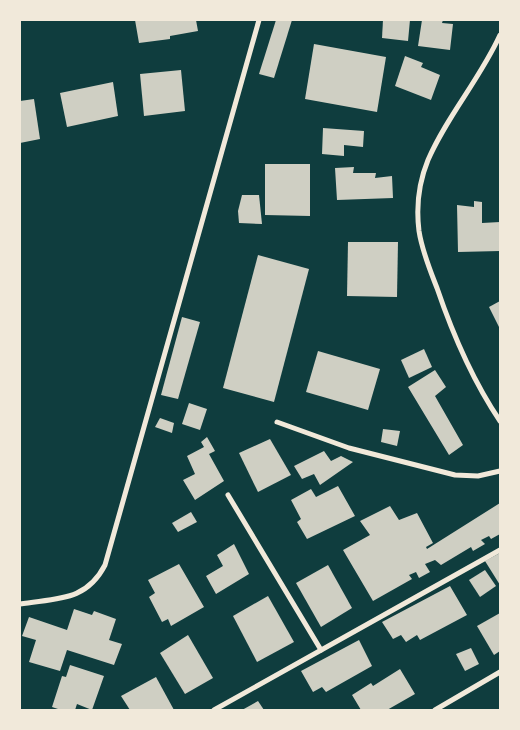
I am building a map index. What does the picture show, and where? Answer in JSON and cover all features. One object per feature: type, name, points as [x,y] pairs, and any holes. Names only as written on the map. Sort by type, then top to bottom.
[{"type":"street","points":[[20,604],[74,595],[98,578],[105,565],[259,20]]},
{"type":"street","points":[[500,35],[428,161],[421,185],[418,209],[419,231],[425,256],[452,330],[485,400],[500,422]]},
{"type":"street","points":[[277,422],[349,448],[455,475],[478,476],[500,470]]},
{"type":"street","points":[[228,495],[321,650]]},
{"type":"street","points":[[214,710],[500,550]]},
{"type":"street","points":[[435,710],[500,672]]},
{"type":"building","points":[[135,20],[196,20],[198,31],[170,36],[170,39],[139,43]]},
{"type":"building","points":[[276,20],[292,20],[274,78],[259,74]]},
{"type":"building","points":[[383,20],[410,20],[408,41],[382,38]]},
{"type":"building","points":[[422,20],[443,20],[442,23],[453,24],[450,50],[418,46]]},
{"type":"building","points":[[314,44],[386,57],[377,112],[305,99]]},
{"type":"building","points":[[405,56],[423,63],[421,67],[440,75],[431,100],[395,86]]},
{"type":"building","points":[[181,70],[185,111],[144,116],[140,74]]},
{"type":"building","points":[[113,82],[118,116],[67,127],[60,93]]},
{"type":"building","points":[[34,99],[40,139],[20,143],[20,101]]},
{"type":"building","points":[[323,128],[364,131],[363,147],[344,145],[344,156],[322,154]]},
{"type":"building","points":[[265,164],[310,164],[310,216],[265,215]]},
{"type":"building","points":[[354,167],[353,173],[376,173],[375,178],[392,176],[393,198],[337,200],[335,168]]},
{"type":"building","points":[[242,195],[259,195],[262,224],[239,223],[238,211]]},
{"type":"building","points":[[474,201],[482,202],[482,223],[500,222],[500,251],[458,252],[457,205],[474,207]]},
{"type":"building","points":[[348,242],[398,242],[397,297],[347,296]]},
{"type":"building","points":[[258,255],[309,269],[274,402],[223,388]]},
{"type":"building","points":[[500,301],[500,329],[489,307]]},
{"type":"building","points":[[182,317],[200,322],[178,399],[161,395]]},
{"type":"building","points":[[424,349],[432,367],[409,378],[401,360]]},
{"type":"building","points":[[318,351],[380,369],[368,410],[306,392]]},
{"type":"building","points":[[435,370],[446,387],[435,396],[463,445],[449,455],[408,387]]},
{"type":"building","points":[[189,403],[207,409],[200,430],[182,424]]},
{"type":"building","points":[[160,418],[174,423],[172,433],[155,427]]},
{"type":"building","points":[[383,429],[400,431],[397,446],[381,442]]},
{"type":"building","points":[[207,437],[215,451],[209,454],[224,481],[195,500],[183,480],[195,474],[187,456],[204,447],[201,442]]},
{"type":"building","points":[[270,439],[291,475],[258,492],[239,453]]},
{"type":"building","points":[[324,451],[331,461],[341,456],[353,462],[320,485],[314,474],[302,479],[294,466]]},
{"type":"building","points":[[338,486],[355,516],[307,539],[297,522],[301,519],[291,500],[311,489],[316,497]]},
{"type":"building","points":[[500,503],[500,534],[491,539],[489,536],[481,540],[485,544],[473,551],[471,547],[441,565],[435,560],[425,564],[430,572],[419,578],[416,572],[409,575],[412,579],[373,601],[343,550],[370,535],[360,521],[390,506],[399,520],[417,513],[433,543],[426,547],[427,549]]},
{"type":"building","points":[[191,512],[197,522],[178,532],[172,523]]},
{"type":"building","points":[[234,544],[249,574],[216,594],[206,576],[223,566],[217,555]]},
{"type":"building","points":[[500,553],[500,585],[485,561]]},
{"type":"building","points":[[179,564],[204,607],[171,626],[168,619],[162,622],[149,597],[155,593],[148,580]]},
{"type":"building","points":[[328,565],[352,608],[321,627],[296,583]]},
{"type":"building","points":[[485,570],[496,586],[480,597],[469,580]]},
{"type":"building","points":[[450,586],[467,615],[420,640],[417,635],[406,642],[401,635],[393,639],[382,622]]},
{"type":"building","points":[[268,596],[294,642],[257,662],[233,616]]},
{"type":"building","points":[[74,609],[92,615],[94,611],[116,619],[109,640],[122,644],[114,665],[67,650],[60,671],[29,662],[36,640],[22,636],[29,617],[67,630]]},
{"type":"building","points":[[500,613],[500,651],[494,655],[477,626]]},
{"type":"building","points":[[188,635],[213,678],[185,694],[160,653]]},
{"type":"building","points":[[359,640],[372,666],[326,692],[322,687],[313,692],[301,671]]},
{"type":"building","points":[[471,648],[479,664],[465,671],[456,654]]},
{"type":"building","points":[[70,665],[104,676],[92,710],[77,704],[75,710],[61,710],[52,707],[62,676],[66,677]]},
{"type":"building","points":[[400,669],[415,694],[387,710],[361,710],[352,695],[371,683],[373,686]]},
{"type":"building","points":[[156,677],[174,710],[130,710],[121,696]]},
{"type":"building","points":[[258,701],[264,710],[242,710]]}]
